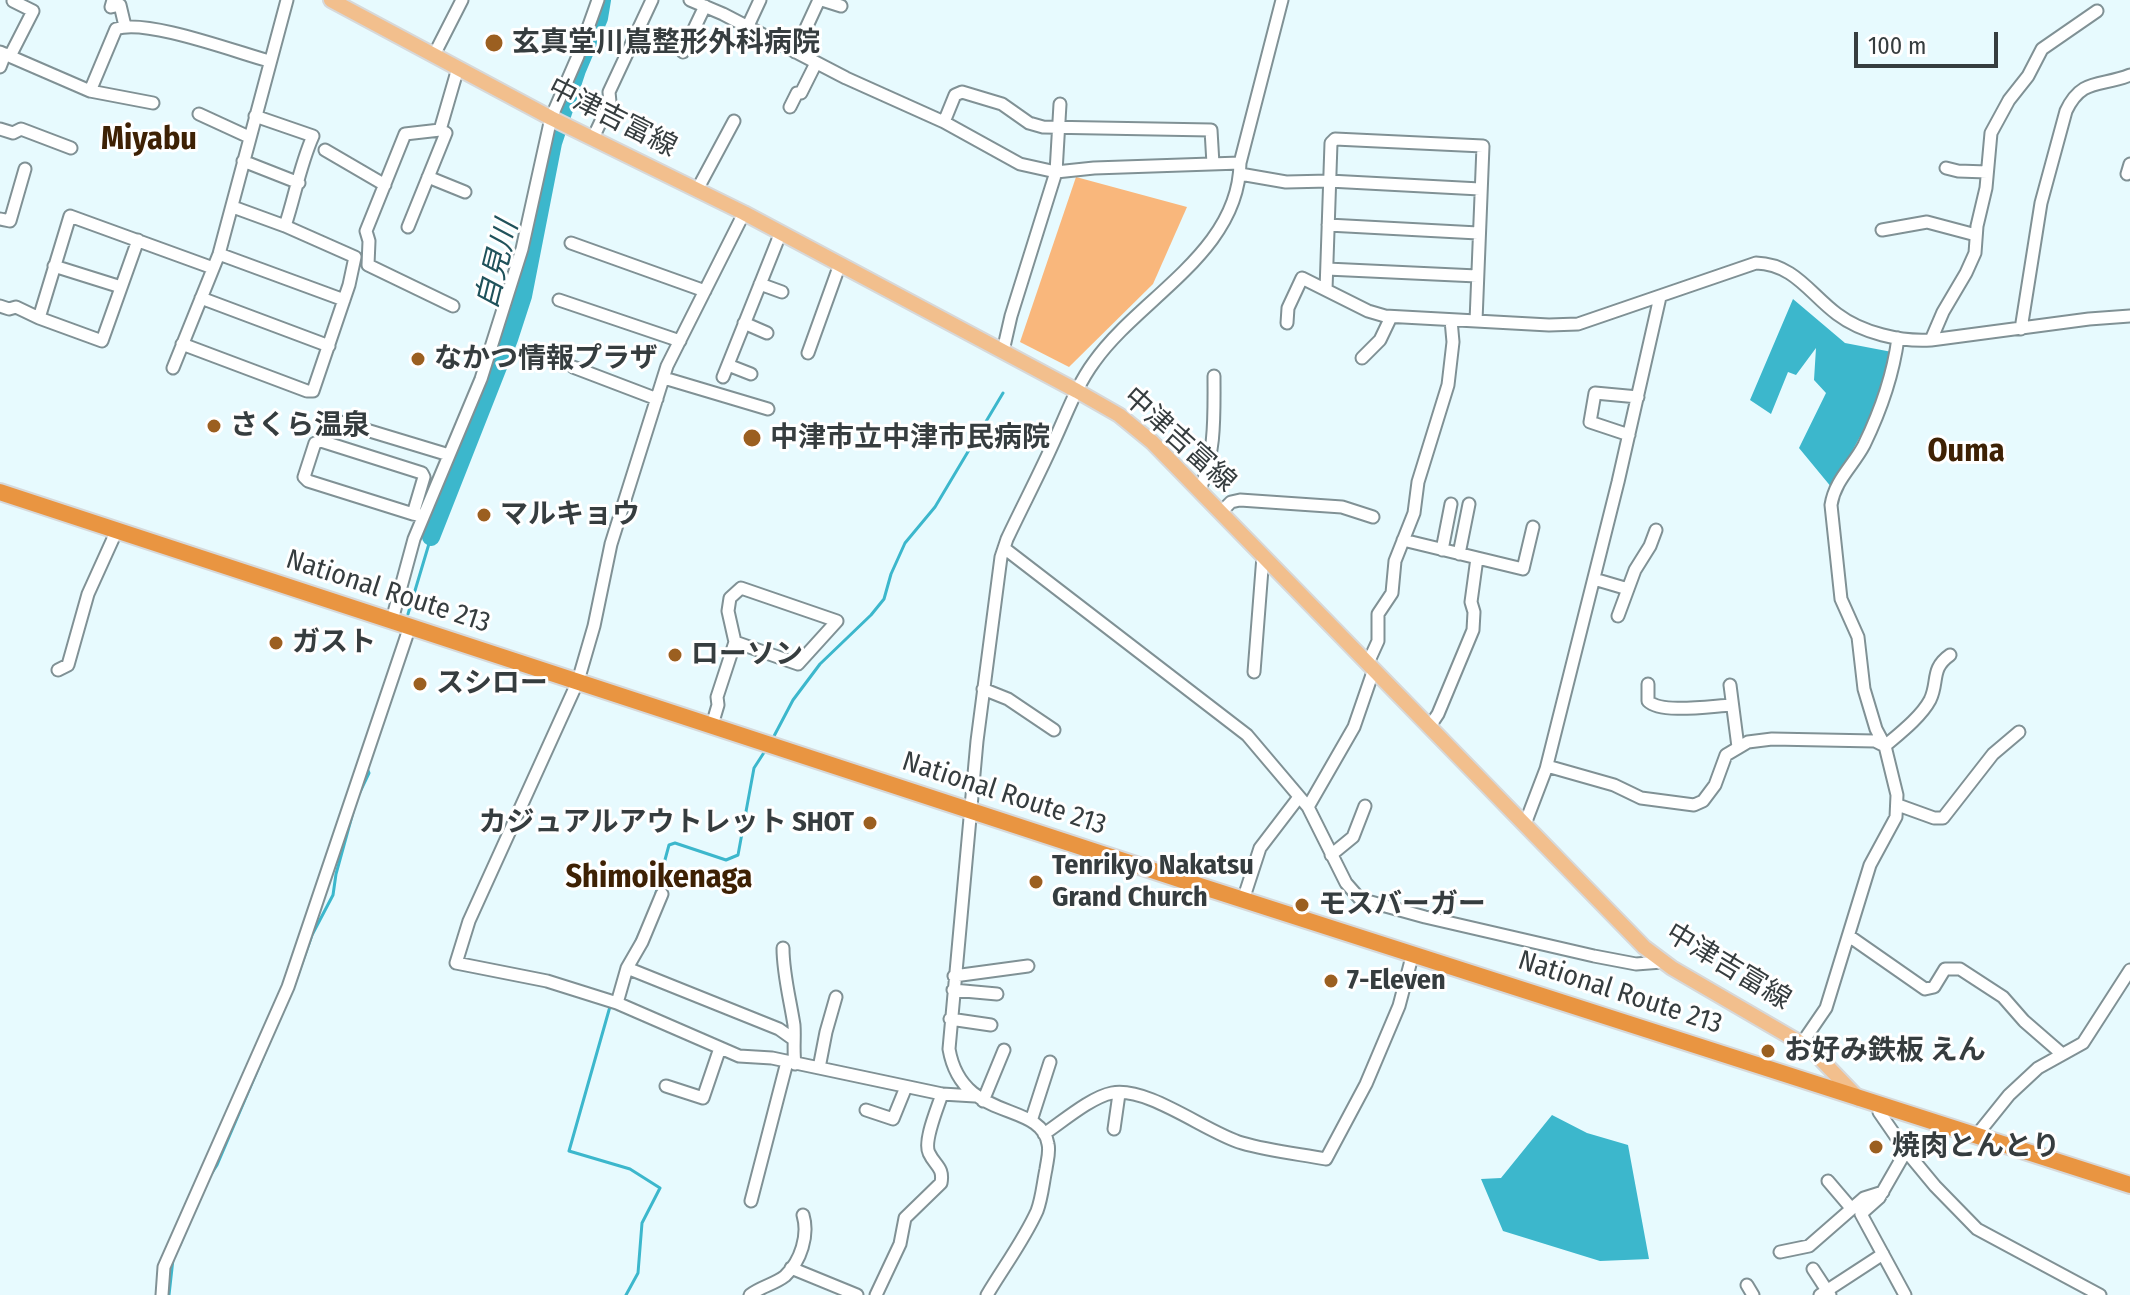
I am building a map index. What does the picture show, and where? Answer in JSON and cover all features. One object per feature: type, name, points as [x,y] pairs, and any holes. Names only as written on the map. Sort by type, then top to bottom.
[{"type":"highway","name":"National Route 213","points":[[0,492],[1243,900],[2130,1185]]},
{"type":"main road","name":"中津吉富線","points":[[331,0],[551,118],[781,232],[1077,391],[1134,427],[1221,512],[1644,947],[1662,962],[1802,1043],[1825,1061],[1859,1099]]},
{"type":"street","points":[[113,0],[111,7],[120,5],[125,26]]},
{"type":"street","points":[[173,368],[219,254],[287,0]]},
{"type":"street","points":[[434,55],[462,0]]},
{"type":"street","points":[[418,515],[449,455],[481,379],[522,249],[551,118],[598,0]]},
{"type":"street","points":[[593,138],[610,102],[609,92],[652,0]]},
{"type":"street","points":[[690,0],[944,122],[1020,164],[1056,172],[1213,164],[1286,182],[1329,181],[1480,189]]},
{"type":"street","points":[[747,28],[760,0]]},
{"type":"street","points":[[795,52],[821,0],[841,6]]},
{"type":"street","points":[[979,1099],[964,1087],[953,1067],[948,1041],[983,689],[996,581],[1004,548],[1077,391],[1103,350],[1204,248],[1224,219],[1240,169],[1282,0]]},
{"type":"street","points":[[0,67],[33,11],[13,1]]},
{"type":"street","points":[[683,52],[705,6]]},
{"type":"street","points":[[1931,340],[1943,312],[1970,267],[1991,133],[2009,100],[2028,76],[2039,53],[2053,39],[2097,11]]},
{"type":"street","points":[[90,91],[116,29],[125,26],[147,27],[269,61]]},
{"type":"street","points":[[5,54],[90,91],[153,103]]},
{"type":"street","points":[[790,107],[816,63]]},
{"type":"street","points":[[440,130],[458,68]]},
{"type":"street","points":[[2021,329],[2038,216],[2069,105],[2086,85],[2130,75]]},
{"type":"street","points":[[944,122],[955,95],[962,92],[1002,104],[1029,123],[1043,127],[1211,130],[1213,164]]},
{"type":"street","points":[[1003,351],[1056,172],[1060,104]]},
{"type":"street","points":[[199,114],[249,137]]},
{"type":"street","points":[[255,116],[313,136],[303,159],[285,226]]},
{"type":"street","points":[[697,190],[734,121]]},
{"type":"street","points":[[0,129],[13,133],[21,129],[71,148]]},
{"type":"street","points":[[408,227],[446,133],[440,130],[405,134],[366,231],[369,241],[368,265],[453,306]]},
{"type":"street","points":[[1326,290],[1331,143],[1335,139],[1483,146],[1476,321]]},
{"type":"street","points":[[325,150],[385,185]]},
{"type":"street","points":[[243,161],[299,183]]},
{"type":"street","points":[[1946,168],[1987,172]]},
{"type":"street","points":[[0,219],[10,221],[25,169]]},
{"type":"street","points":[[428,177],[465,192]]},
{"type":"street","points":[[182,344],[313,391],[355,257],[233,207]]},
{"type":"street","points":[[744,213],[664,378],[611,544],[594,626],[578,681],[469,921],[456,963],[547,981],[617,1003],[739,1056],[979,1099],[1031,1121],[1044,1134],[1049,1150],[1038,1207],[987,1295]]},
{"type":"street","points":[[39,318],[70,216],[213,268]]},
{"type":"street","points":[[1882,230],[1927,222],[1976,235]]},
{"type":"street","points":[[1328,225],[1478,233]]},
{"type":"street","points":[[723,377],[781,232]]},
{"type":"street","points":[[0,306],[9,309],[16,307],[102,341],[138,240]]},
{"type":"street","points":[[571,243],[705,291]]},
{"type":"street","points":[[219,254],[344,300]]},
{"type":"street","points":[[1287,323],[1288,308],[1302,278],[1368,311],[1391,317],[1578,324],[1735,269],[1763,263],[1791,273],[1834,312],[1854,325],[1898,338],[1931,340],[2130,316]]},
{"type":"street","points":[[808,353],[840,264]]},
{"type":"street","points":[[54,266],[121,287]]},
{"type":"street","points":[[1327,269],[1477,276]]},
{"type":"street","points":[[760,284],[782,292]]},
{"type":"street","points":[[1525,824],[1547,766],[1660,297]]},
{"type":"street","points":[[201,298],[329,346]]},
{"type":"street","points":[[559,300],[680,341]]},
{"type":"street","points":[[1362,358],[1380,340],[1391,317]]},
{"type":"street","points":[[1308,807],[1354,727],[1378,641],[1378,614],[1392,593],[1393,568],[1414,513],[1418,482],[1448,385],[1453,349],[1451,320]]},
{"type":"street","points":[[744,323],[767,333]]},
{"type":"street","points":[[1802,1043],[1826,1008],[1870,865],[1895,822],[1898,805],[1885,746],[1876,729],[1864,689],[1858,637],[1842,605],[1831,505],[1835,491],[1863,445],[1891,381],[1898,338]]},
{"type":"street","points":[[728,365],[751,374]]},
{"type":"street","points":[[573,367],[657,399]]},
{"type":"street","points":[[1199,491],[1206,474],[1211,445],[1214,376]]},
{"type":"street","points":[[664,378],[768,409]]},
{"type":"street","points":[[1629,435],[1590,422],[1595,393],[1638,397]]},
{"type":"street","points":[[340,422],[449,455]]},
{"type":"street","points":[[392,620],[411,551],[418,515],[424,477],[422,473],[321,441],[315,443],[304,477],[308,481],[418,515]]},
{"type":"street","points":[[1221,512],[1231,502],[1240,500],[1338,506],[1373,517]]},
{"type":"street","points":[[1442,550],[1451,504]]},
{"type":"street","points":[[1459,554],[1469,504]]},
{"type":"street","points":[[1403,540],[1523,569],[1533,527]]},
{"type":"street","points":[[58,670],[68,665],[88,594],[117,530]]},
{"type":"street","points":[[1618,616],[1656,530]]},
{"type":"street","points":[[1004,548],[1240,729],[1308,807],[1350,890],[1365,901],[1594,956],[1636,964],[1662,962]]},
{"type":"street","points":[[1254,672],[1263,556]]},
{"type":"street","points":[[1430,726],[1473,630],[1471,602],[1477,558]]},
{"type":"street","points":[[1594,579],[1628,589]]},
{"type":"street","points":[[712,725],[717,697],[735,642],[728,611],[730,598],[741,588],[837,621],[798,664],[735,642]]},
{"type":"street","points":[[162,1295],[164,1267],[288,987],[410,626]]},
{"type":"street","points":[[1885,746],[1926,705],[1931,697],[1938,665],[1950,655]]},
{"type":"street","points":[[1648,684],[1648,701],[1652,705],[1680,709],[1731,705]]},
{"type":"street","points":[[1730,685],[1738,747]]},
{"type":"street","points":[[983,689],[1008,699],[1054,730]]},
{"type":"street","points":[[1898,805],[1934,818],[1943,818],[1993,754],[2019,732]]},
{"type":"street","points":[[1547,766],[1614,785],[1641,798],[1694,805],[1706,798],[1719,777],[1726,755],[1753,741],[1875,741],[1885,746]]},
{"type":"street","points":[[1243,900],[1260,848],[1299,797]]},
{"type":"street","points":[[1331,855],[1353,837],[1365,806]]},
{"type":"street","points":[[617,1003],[627,968],[662,894]]},
{"type":"street","points":[[1849,936],[1925,989],[1934,987],[1945,969],[1960,969],[2007,1001],[2024,1021],[2062,1054]]},
{"type":"street","points":[[751,1201],[791,1063],[794,1030],[783,969],[783,948]]},
{"type":"street","points":[[1044,1134],[1092,1102],[1112,1093],[1145,1097],[1241,1143],[1326,1159],[1366,1084],[1399,1006],[1413,953]]},
{"type":"street","points":[[954,976],[1028,966]]},
{"type":"street","points":[[627,968],[779,1029],[793,1039]]},
{"type":"street","points":[[1976,1136],[2009,1095],[2043,1064],[2083,1043],[2130,970]]},
{"type":"street","points":[[953,990],[997,994]]},
{"type":"street","points":[[819,1068],[836,997]]},
{"type":"street","points":[[950,1019],[991,1025]]},
{"type":"street","points":[[666,1086],[703,1098],[720,1048]]},
{"type":"street","points":[[979,1099],[1004,1050]]},
{"type":"street","points":[[1031,1121],[1050,1062]]},
{"type":"street","points":[[866,1110],[893,1119],[906,1087]]},
{"type":"street","points":[[876,1295],[900,1244],[905,1218],[941,1183],[941,1169],[929,1153],[927,1143],[942,1094]]},
{"type":"street","points":[[1114,1129],[1119,1094]]},
{"type":"street","points":[[1879,1105],[1879,1112],[1906,1151],[1977,1229],[2100,1295]]},
{"type":"street","points":[[1905,1295],[1861,1214],[1883,1192],[1906,1151]]},
{"type":"street","points":[[1828,1181],[1851,1208]]},
{"type":"street","points":[[1780,1252],[1809,1246],[1864,1198],[1883,1192]]},
{"type":"street","points":[[750,1295],[783,1277],[791,1268],[805,1236],[803,1215]]},
{"type":"street","points":[[1813,1269],[1825,1293],[1883,1254]]},
{"type":"street","points":[[791,1268],[857,1295]]},
{"type":"shaded area","points":[[1076,177],[1187,207],[1153,284],[1069,367],[1020,342]]},
{"type":"water","points":[[1793,299],[1845,343],[1892,352],[1873,413],[1832,488],[1799,448],[1826,393],[1814,380],[1816,348],[1796,375],[1788,372],[1771,414],[1750,400]]},
{"type":"water","points":[[1552,1115],[1587,1133],[1628,1145],[1649,1259],[1600,1261],[1503,1231],[1481,1179],[1501,1178]]},
{"type":"waterway","name":"自見川","points":[[431,537],[523,296],[553,143],[577,70],[599,18],[602,0]]},
{"type":"waterway","points":[[773,738],[793,700],[820,664],[884,599],[905,543],[935,507],[1003,393]]},
{"type":"waterway","points":[[408,614],[431,537]]},
{"type":"waterway","points":[[656,893],[669,845],[675,843],[726,860],[738,855],[754,768],[765,751]]},
{"type":"waterway","points":[[359,794],[369,773],[367,768]]},
{"type":"waterway","points":[[294,986],[312,935],[333,895],[355,805]]},
{"type":"waterway","points":[[636,941],[643,926]]},
{"type":"waterway","points":[[611,1003],[569,1151],[630,1169],[660,1188],[642,1223],[638,1273],[626,1295]]},
{"type":"waterway","points":[[210,1176],[270,1041]]},
{"type":"waterway","points":[[180,1245],[189,1223]]},
{"type":"waterway","points":[[169,1295],[173,1259]]},
{"type":"place","name":"玄真堂川嶌整形外科病院","points":[[494,43]]},
{"type":"place","name":"なかつ情報プラザ","points":[[418,359]]},
{"type":"place","name":"さくら温泉","points":[[214,426]]},
{"type":"place","name":"中津市立中津市民病院","points":[[752,438]]},
{"type":"place","name":"マルキョウ","points":[[484,515]]},
{"type":"place","name":"ガスト","points":[[276,643]]},
{"type":"place","name":"ローソン","points":[[675,655]]},
{"type":"place","name":"スシロー","points":[[420,684]]},
{"type":"place","name":"カジュアルアウトレット SHOT","points":[[870,823]]},
{"type":"place","name":"Tenrikyo Nakatsu Grand Church","points":[[1036,882]]},
{"type":"place","name":"モスバーガー","points":[[1302,905]]},
{"type":"place","name":"7-Eleven","points":[[1331,981]]},
{"type":"place","name":"お好み鉄板 えん","points":[[1768,1051]]},
{"type":"place","name":"焼肉とんとり","points":[[1876,1147]]},
{"type":"district","name":"Miyabu","points":[[149,140]]},
{"type":"district","name":"Ouma","points":[[1966,452]]},
{"type":"district","name":"Shimoikenaga","points":[[659,878]]}]
